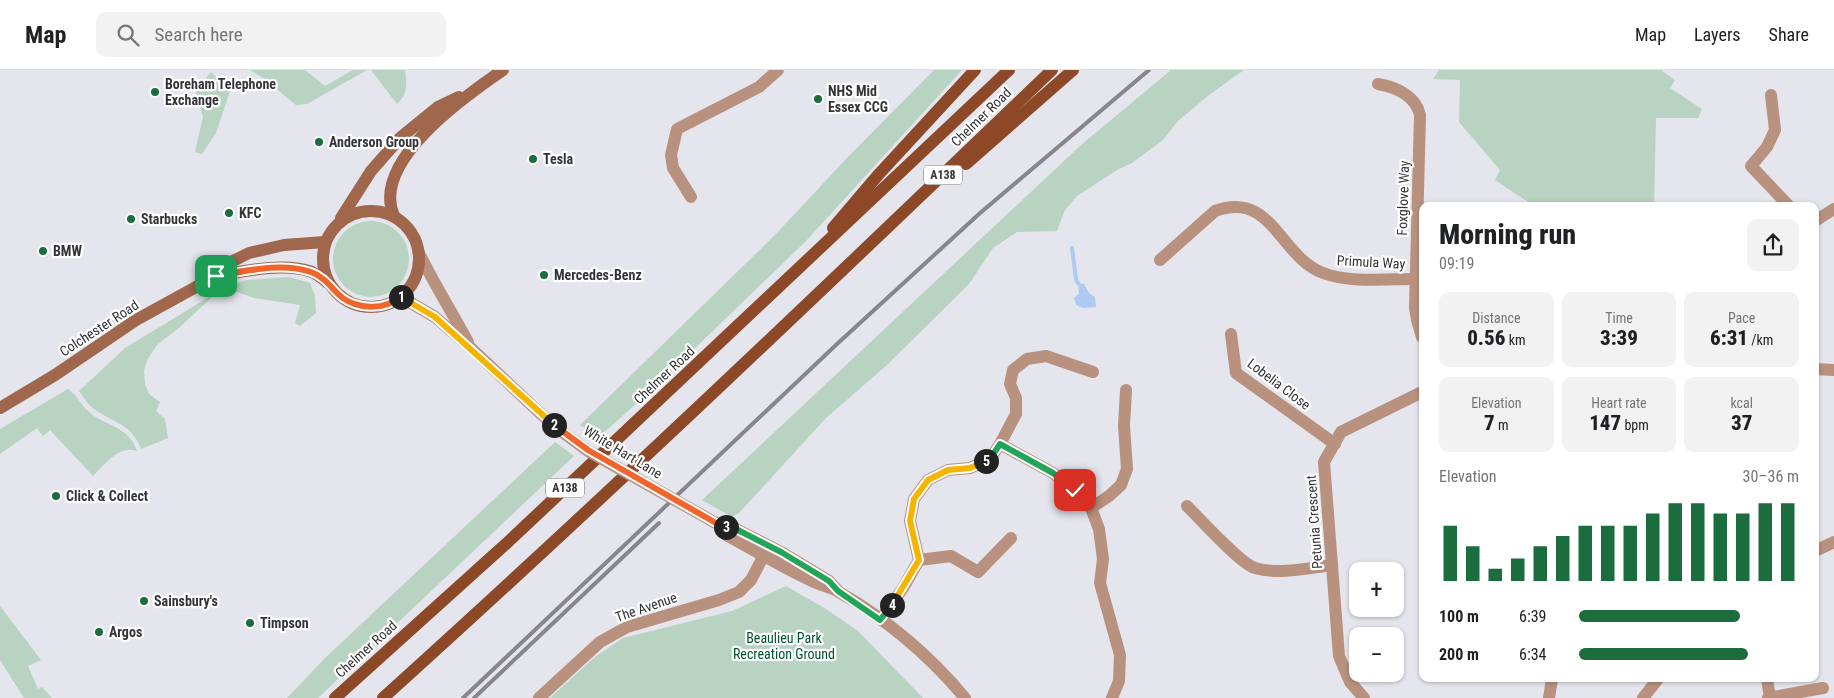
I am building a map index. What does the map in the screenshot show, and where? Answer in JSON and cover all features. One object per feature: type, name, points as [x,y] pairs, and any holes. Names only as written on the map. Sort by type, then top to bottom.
[{"type":"main road","points":[[394,216],[390,201],[392,184],[398,167],[420,138],[473,91],[503,70]]},
{"type":"main road","name":"A138","points":[[792,276],[879,174],[975,70]]},
{"type":"main road","name":"Chelmer Road","points":[[335,698],[506,543],[1010,70]]},
{"type":"main road","name":"Chelmer Road","points":[[383,698],[527,568],[834,279],[1052,70]]},
{"type":"main road","points":[[834,279],[1073,70]]},
{"type":"main road","points":[[338,223],[347,216],[365,210],[381,211],[404,222],[412,232],[419,253],[419,267],[411,286],[401,297],[382,306],[366,307],[343,298],[330,285],[323,265],[326,242],[371,170],[400,138],[438,107],[473,91]]},
{"type":"main road","name":"Colchester Road","points":[[0,408],[55,375],[136,320],[216,276],[231,262],[249,254],[284,245],[326,242]]},
{"type":"main road","name":"Colchester Road","points":[[216,276],[260,269],[289,268],[312,272],[330,285]]},
{"type":"street","points":[[691,197],[673,168],[671,156],[677,129],[759,87],[778,70]]},
{"type":"street","name":"Foxglove Way","points":[[1378,84],[1388,86],[1409,97],[1419,108],[1415,280],[1419,327]]},
{"type":"street","points":[[1772,95],[1775,130],[1767,147],[1751,166],[1785,202]]},
{"type":"street","name":"Primula Way","points":[[1160,260],[1215,211],[1236,207],[1256,211],[1264,217],[1301,258],[1322,273],[1351,278],[1415,280]]},
{"type":"street","points":[[1819,218],[1834,209]]},
{"type":"street","name":"White Hart Lane","points":[[419,253],[436,288],[448,304],[472,349]]},
{"type":"street","name":"White Hart Lane","points":[[401,297],[435,317],[472,349],[535,409],[588,450],[723,527],[732,527],[781,552],[829,581],[838,591],[906,639],[950,681],[964,698]]},
{"type":"street","name":"Lobelia Close","points":[[1231,334],[1236,374],[1335,444]]},
{"type":"street","points":[[880,620],[903,588],[919,560],[910,521],[914,499],[928,480],[948,470],[970,468],[990,459],[1016,414],[1016,398],[1010,384],[1013,370],[1027,359],[1046,356],[1093,372]]},
{"type":"street","points":[[1819,369],[1834,370]]},
{"type":"street","points":[[1091,508],[1121,485],[1127,469],[1124,426],[1126,390]]},
{"type":"street","name":"Petunia Crescent","points":[[1361,697],[1350,682],[1339,656],[1324,462],[1341,432],[1419,393]]},
{"type":"street","points":[[1000,444],[1053,473],[1075,490],[1091,508],[1099,529],[1103,559],[1100,583],[1120,655],[1119,681],[1112,698]]},
{"type":"street","points":[[1187,506],[1238,557],[1253,568],[1273,572],[1332,565]]},
{"type":"street","name":"White Hart Lane","points":[[723,527],[726,534],[814,582],[838,591]]},
{"type":"street","points":[[919,560],[950,556],[978,572],[1011,538]]},
{"type":"street","points":[[1819,549],[1834,542]]},
{"type":"street","name":"The Avenue","points":[[538,698],[600,642],[626,626],[719,600],[739,592],[751,580],[764,555]]},
{"type":"street","points":[[1549,698],[1552,682]]},
{"type":"street","points":[[1643,698],[1656,682]]},
{"type":"street","points":[[1767,682],[1769,698],[1823,688]]},
{"type":"green space","points":[[250,70],[305,70],[325,86],[353,70],[367,70],[307,104],[296,105],[263,78]]},
{"type":"green space","points":[[371,70],[405,70],[406,88],[397,104]]},
{"type":"green space","points":[[934,70],[962,70],[806,241],[658,384],[599,437],[580,425],[774,236],[846,159]]},
{"type":"green space","points":[[1171,70],[1244,70],[1209,95],[1178,121],[1163,140],[1132,163],[1117,170],[1077,196],[1065,210],[1057,231],[1017,232],[993,248],[969,284],[887,365],[826,418],[739,513],[732,517],[702,500],[1081,145]]},
{"type":"green space","points":[[1439,70],[1661,70],[1675,80],[1670,88],[1702,109],[1698,118],[1656,118],[1654,202],[1528,202],[1495,180],[1500,170],[1459,122],[1460,80],[1433,79]]},
{"type":"green space","points":[[211,72],[230,91],[216,133],[202,154],[195,152],[203,117],[196,91]]},
{"type":"green space","points":[[371,221],[385,224],[398,232],[406,245],[409,259],[406,273],[398,286],[385,294],[371,297],[357,294],[344,286],[336,273],[333,259],[336,245],[344,232],[357,224]]},
{"type":"green space","points":[[289,277],[310,283],[315,296],[316,313],[300,326],[295,323],[300,305],[254,298],[237,292],[226,292],[212,297],[180,327],[157,345],[147,360],[144,371],[145,384],[149,394],[160,402],[156,411],[165,419],[168,438],[141,449],[133,434],[92,407],[79,391],[125,348],[227,286],[247,280]]},
{"type":"green space","points":[[68,389],[89,412],[128,436],[137,451],[130,450],[118,453],[107,461],[93,476],[50,430],[43,436],[37,428],[0,454],[0,429]]},
{"type":"green space","points":[[555,442],[574,456],[318,698],[287,698],[325,658]]},
{"type":"green space","name":"Beaulieu Park Recreation Ground","points":[[786,586],[826,609],[858,631],[923,698],[550,698],[595,657],[623,638],[732,611]]},
{"type":"green space","points":[[0,606],[41,660],[28,666],[38,689],[42,687],[52,698],[24,698],[0,660]]},
{"type":"water","points":[[1078,283],[1084,284],[1089,293],[1095,297],[1096,307],[1083,308],[1076,305],[1074,298],[1079,294]]},
{"type":"waterway","points":[[1072,248],[1078,283]]},
{"type":"railway","points":[[463,698],[837,344],[979,214],[1149,70]]},
{"type":"railway","points":[[474,698],[659,523]]},
{"type":"place","name":"Boreham Telephone Exchange","points":[[155,92]]},
{"type":"place","name":"NHS Mid Essex CCG","points":[[818,99]]},
{"type":"place","name":"Anderson Group","points":[[319,142]]},
{"type":"place","name":"Tesla","points":[[533,159]]},
{"type":"place","name":"KFC","points":[[229,213]]},
{"type":"place","name":"Starbucks","points":[[131,219]]},
{"type":"place","name":"BMW","points":[[43,251]]},
{"type":"place","name":"Mercedes-Benz","points":[[544,275]]},
{"type":"place","name":"Click & Collect","points":[[56,496]]},
{"type":"place","name":"Sainsbury's","points":[[144,601]]},
{"type":"place","name":"Timpson","points":[[250,623]]},
{"type":"place","name":"Argos","points":[[99,632]]},
{"type":"route","points":[[216,276],[260,269],[289,268],[312,272],[320,276],[343,298],[366,307],[382,306],[401,297],[435,317],[544,417],[588,450],[723,527],[732,527],[781,552],[829,581],[838,591],[880,620],[903,588],[919,560],[910,521],[914,499],[928,480],[948,470],[970,468],[990,459],[1000,444],[1053,473],[1075,490]]}]
